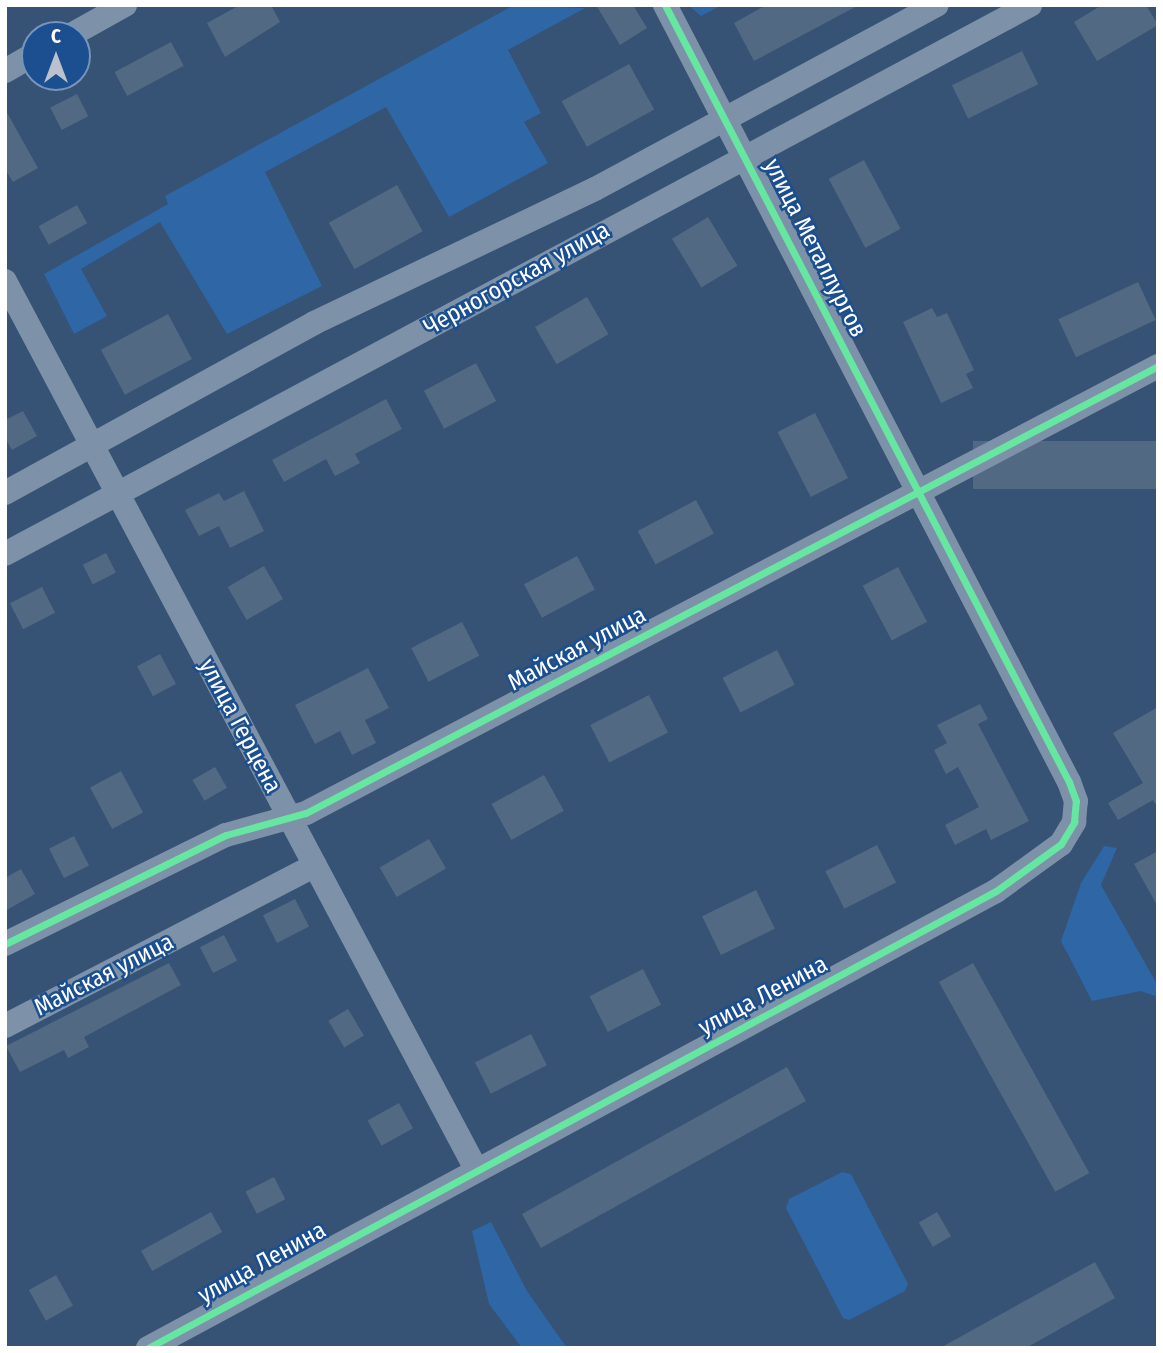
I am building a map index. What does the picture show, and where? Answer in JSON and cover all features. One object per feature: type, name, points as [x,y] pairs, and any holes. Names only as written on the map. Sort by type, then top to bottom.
[{"type":"street","points":[[91,24],[125,5]]},
{"type":"street","name":"улица Металлургов","points":[[665,5],[923,501]]},
{"type":"street","name":"Черногорская улица","points":[[5,492],[314,323],[595,189],[937,5]]},
{"type":"street","name":"Черногорская улица","points":[[5,554],[745,155],[1030,5]]},
{"type":"street","points":[[5,71],[21,62]]},
{"type":"street","name":"улица Герцена","points":[[5,281],[476,1169]]},
{"type":"street","name":"Майская улица","points":[[5,944],[226,835],[290,819],[923,501],[1158,366]]},
{"type":"street","name":"улица Ленина","points":[[148,1348],[476,1169],[898,946],[996,891],[1061,844],[1074,822],[1076,801],[1069,782],[923,501]]},
{"type":"street","name":"Майская улица","points":[[5,1026],[315,865]]},
{"type":"shaded area","points":[[514,5],[585,8],[508,50],[541,113],[524,122],[548,163],[449,217],[386,107],[265,172],[322,286],[227,334],[160,222],[81,269],[107,316],[74,334],[44,274],[168,204],[165,196]]},
{"type":"shaded area","points":[[688,5],[722,5],[701,16]]},
{"type":"shaded area","points":[[1104,846],[1117,848],[1101,885],[1158,986],[1158,997],[1141,991],[1092,1001],[1061,941],[1081,883]]},
{"type":"shaded area","points":[[842,1172],[851,1174],[908,1284],[905,1291],[849,1320],[843,1318],[786,1208],[789,1199]]},
{"type":"shaded area","points":[[491,1222],[527,1291],[567,1348],[522,1348],[489,1304],[472,1231]]},
{"type":"building","points":[[240,5],[271,5],[280,22],[225,57],[207,23]]},
{"type":"building","points":[[596,5],[633,5],[647,28],[620,45]]},
{"type":"building","points":[[766,5],[859,5],[754,61],[734,23]]},
{"type":"building","points":[[1102,5],[1146,5],[1158,25],[1097,61],[1074,22]]},
{"type":"building","points":[[171,42],[184,66],[127,96],[114,72]]},
{"type":"building","points":[[1022,51],[1038,84],[968,118],[952,85]]},
{"type":"building","points":[[629,64],[654,109],[587,147],[562,101]]},
{"type":"building","points":[[77,94],[88,116],[62,130],[50,108]]},
{"type":"building","points":[[5,109],[38,168],[13,182],[5,169]]},
{"type":"building","points":[[864,160],[901,229],[865,248],[829,179]]},
{"type":"building","points":[[397,185],[423,231],[354,269],[329,223]]},
{"type":"building","points":[[77,205],[87,223],[49,245],[39,226]]},
{"type":"building","points":[[708,217],[737,266],[701,287],[672,239]]},
{"type":"building","points":[[1138,282],[1156,320],[1076,357],[1058,319]]},
{"type":"building","points":[[587,297],[608,334],[557,364],[535,327]]},
{"type":"building","points":[[932,308],[937,317],[947,313],[974,370],[966,374],[973,388],[941,403],[903,322]]},
{"type":"building","points":[[168,314],[192,359],[125,395],[101,350]]},
{"type":"building","points":[[476,363],[496,401],[444,429],[424,391]]},
{"type":"building","points":[[386,399],[402,429],[355,454],[360,463],[335,476],[326,459],[284,482],[272,460]]},
{"type":"building","points":[[23,411],[37,436],[12,450],[5,438],[5,420]]},
{"type":"building","points":[[815,413],[848,478],[811,497],[778,432]]},
{"type":"building","points":[[973,441],[1158,441],[1158,489],[973,489]]},
{"type":"building","points":[[244,491],[264,531],[230,548],[219,526],[199,536],[185,510],[219,493],[224,501]]},
{"type":"building","points":[[696,500],[714,534],[656,565],[638,531]]},
{"type":"building","points":[[106,553],[116,573],[93,584],[83,565]]},
{"type":"building","points":[[577,556],[595,590],[542,618],[524,584]]},
{"type":"building","points":[[264,566],[283,599],[247,620],[228,587]]},
{"type":"building","points":[[898,567],[927,622],[892,641],[863,586]]},
{"type":"building","points":[[42,587],[55,613],[23,629],[10,603]]},
{"type":"building","points":[[462,622],[479,656],[428,682],[411,648]]},
{"type":"building","points":[[777,650],[795,685],[740,712],[723,678]]},
{"type":"building","points":[[160,654],[176,684],[153,696],[137,666]]},
{"type":"building","points":[[368,668],[389,708],[365,720],[376,743],[352,755],[340,731],[315,744],[295,705]]},
{"type":"building","points":[[649,695],[668,732],[609,762],[590,725]]},
{"type":"building","points":[[980,704],[988,719],[978,724],[1029,821],[991,840],[986,829],[955,845],[945,825],[979,807],[958,767],[946,774],[934,750],[947,743],[937,725]]},
{"type":"building","points":[[1158,707],[1158,808],[1153,800],[1118,820],[1108,803],[1143,783],[1113,733]]},
{"type":"building","points":[[215,767],[227,788],[204,801],[192,780]]},
{"type":"building","points":[[121,771],[143,812],[112,829],[90,787]]},
{"type":"building","points":[[544,775],[564,811],[511,840],[492,804]]},
{"type":"building","points":[[74,836],[89,865],[64,878],[49,849]]},
{"type":"building","points":[[429,839],[446,868],[397,897],[380,868]]},
{"type":"building","points":[[877,845],[896,882],[844,909],[825,871]]},
{"type":"building","points":[[1158,851],[1158,907],[1134,864]]},
{"type":"building","points":[[21,869],[35,894],[5,911],[5,878]]},
{"type":"building","points":[[756,890],[775,929],[721,955],[702,916]]},
{"type":"building","points":[[295,899],[309,927],[277,943],[263,915]]},
{"type":"building","points":[[224,935],[237,961],[213,973],[200,947]]},
{"type":"building","points":[[169,963],[181,985],[84,1037],[89,1047],[68,1058],[64,1050],[20,1072],[6,1046]]},
{"type":"building","points":[[973,963],[1089,1173],[1055,1192],[939,982]]},
{"type":"building","points":[[643,969],[661,1005],[608,1032],[590,996]]},
{"type":"building","points":[[348,1009],[364,1036],[344,1047],[328,1021]]},
{"type":"building","points":[[531,1034],[547,1065],[491,1094],[475,1063]]},
{"type":"building","points":[[787,1067],[806,1101],[541,1248],[522,1214]]},
{"type":"building","points":[[399,1103],[413,1128],[382,1146],[368,1120]]},
{"type":"building","points":[[274,1177],[285,1199],[257,1214],[245,1192]]},
{"type":"building","points":[[211,1212],[222,1232],[152,1271],[141,1251]]},
{"type":"building","points":[[937,1212],[951,1236],[933,1247],[919,1222]]},
{"type":"building","points":[[1095,1262],[1115,1298],[1026,1348],[940,1348]]},
{"type":"building","points":[[56,1275],[73,1306],[46,1321],[29,1290]]},
{"type":"cycle path","points":[[148,1348],[996,891],[1061,844],[1074,822],[1076,801],[1069,782],[665,5]]},
{"type":"cycle path","points":[[5,944],[226,835],[306,813],[1158,366]]}]
